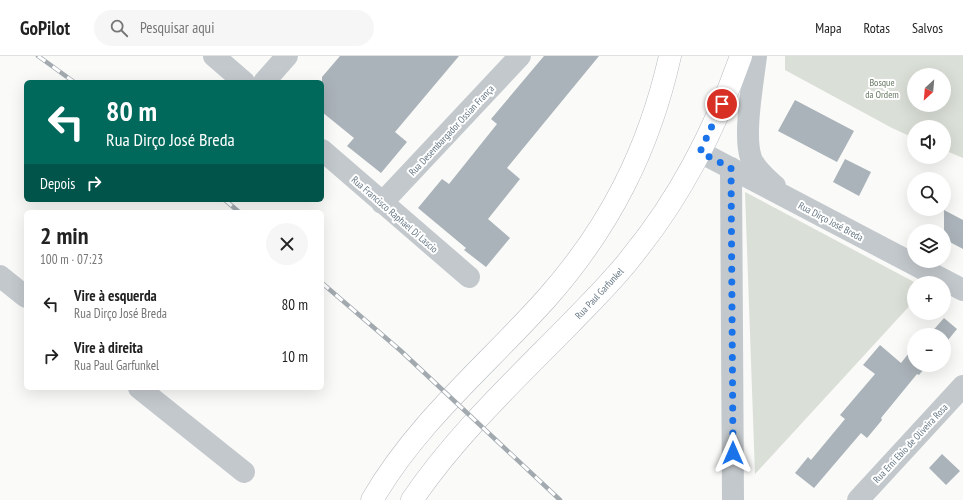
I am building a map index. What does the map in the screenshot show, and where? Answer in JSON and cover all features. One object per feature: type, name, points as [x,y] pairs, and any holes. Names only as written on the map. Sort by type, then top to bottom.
[{"type":"main road","points":[[372,500],[405,450],[428,423],[546,299],[571,269],[598,231],[622,193],[642,149],[659,102],[670,56]]},
{"type":"main road","name":"Rua Paul Garfunkel","points":[[412,500],[437,466],[485,410],[604,289],[633,255],[681,186],[700,152],[717,117],[741,56]]},
{"type":"street","points":[[214,56],[242,80]]},
{"type":"street","points":[[266,80],[287,56]]},
{"type":"street","name":"Rua Desembargador Ossian França","points":[[382,203],[520,56]]},
{"type":"street","points":[[756,56],[748,144],[752,159],[762,174],[786,197]]},
{"type":"street","name":"Rua Francisco Raphael Di Lascio","points":[[324,152],[468,278]]},
{"type":"street","name":"Rua Dirço José Breda","points":[[700,152],[963,290]]},
{"type":"street","points":[[731,168],[733,500]]},
{"type":"street","points":[[0,276],[24,295]]},
{"type":"street","name":"Rua Erni Ebio de Oliveira Rosa","points":[[858,500],[963,386]]},
{"type":"street","points":[[142,390],[244,472]]},
{"type":"green space","name":"Bosque da Ordem","points":[[785,56],[963,56],[963,158],[951,153],[951,120],[907,120],[907,135],[785,70]]},
{"type":"green space","points":[[745,192],[907,278],[907,309],[755,474]]},
{"type":"building","points":[[340,56],[459,56],[395,132],[407,142],[381,173],[347,146],[354,138],[324,114],[324,80],[322,80],[322,77]]},
{"type":"building","points":[[544,56],[599,56],[507,168],[520,179],[488,219],[510,238],[486,267],[464,250],[466,248],[418,208],[442,179],[449,184],[497,124],[491,119]]},
{"type":"building","points":[[795,100],[854,131],[837,162],[778,131]]},
{"type":"building","points":[[845,159],[871,172],[859,196],[833,182]]},
{"type":"building","points":[[951,214],[963,220],[963,249],[951,243],[951,224],[944,224],[944,216],[951,216]]},
{"type":"building","points":[[942,320],[946,320],[957,329],[951,336],[951,328],[935,328]]},
{"type":"building","points":[[880,345],[901,363],[907,355],[907,372],[921,372],[919,375],[917,374],[881,418],[882,420],[867,438],[861,433],[814,488],[795,473],[808,457],[811,460],[845,419],[840,415],[875,374],[863,365]]},
{"type":"building","points":[[942,454],[960,471],[946,485],[929,468]]},
{"type":"railway","points":[[38,56],[71,80]]},
{"type":"railway","points":[[227,202],[237,210]]},
{"type":"railway","points":[[324,285],[401,351],[560,500]]},
{"type":"route","points":[[722,104],[700,152],[731,168],[733,453]]}]
